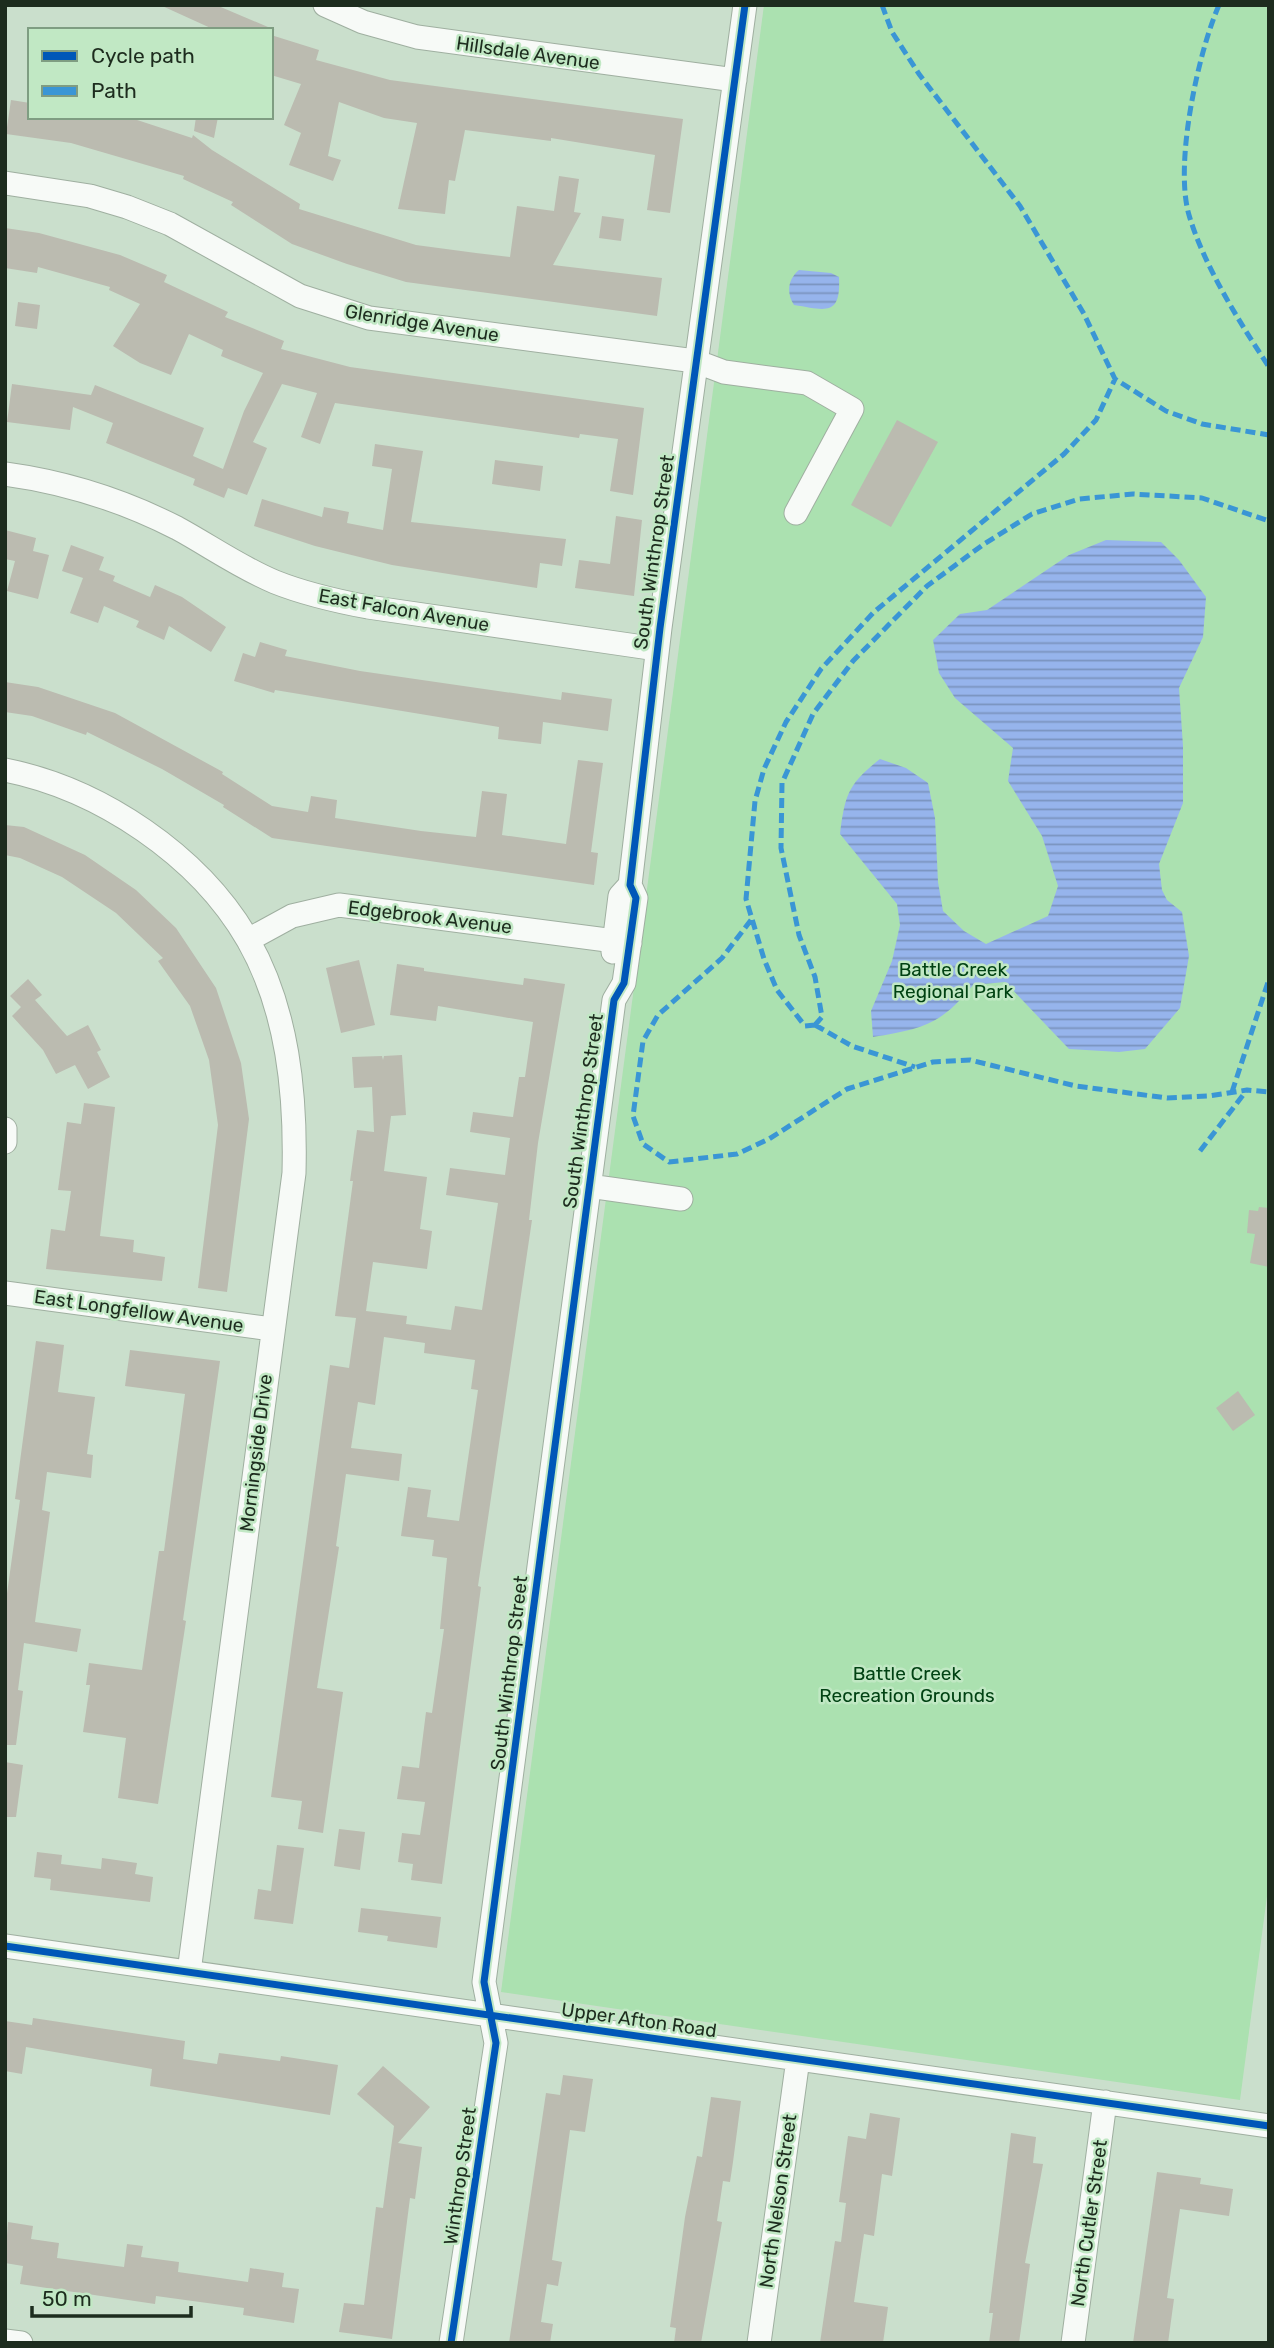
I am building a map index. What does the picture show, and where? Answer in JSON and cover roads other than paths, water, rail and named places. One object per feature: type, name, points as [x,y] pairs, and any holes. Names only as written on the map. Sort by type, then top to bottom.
[{"type":"street","name":"Hillsdale Avenue","points":[[326,5],[363,22],[417,37],[735,80]]},
{"type":"street","name":"South Winthrop Street","points":[[489,2015],[484,1982],[614,1000],[624,983],[622,942],[636,898],[630,885],[657,649],[745,5]]},
{"type":"street","name":"Glenridge Avenue","points":[[5,183],[90,196],[127,207],[170,224],[300,296],[369,318],[695,361],[724,372],[807,383],[852,409],[796,513]]},
{"type":"street","name":"East Falcon Avenue","points":[[5,474],[70,487],[129,506],[178,529],[259,575],[322,598],[657,649]]},
{"type":"street","points":[[5,770],[64,787],[106,806],[139,826],[174,853],[213,893],[248,940]]},
{"type":"street","name":"Edgebrook Avenue","points":[[248,940],[292,916],[339,905],[622,942]]},
{"type":"street","name":"Morningside Drive","points":[[189,1972],[294,1173],[296,1121],[291,1075],[282,1030],[248,940]]},
{"type":"street","points":[[5,1129],[5,1142]]},
{"type":"street","points":[[589,1186],[681,1199]]},
{"type":"street","name":"East Longfellow Avenue","points":[[5,1293],[272,1329]]},
{"type":"street","name":"Upper Afton Road","points":[[5,1946],[1269,2126]]},
{"type":"street","name":"Winthrop Street","points":[[451,2343],[496,2043],[489,2015]]},
{"type":"street","name":"North Nelson Street","points":[[760,2343],[798,2059]]},
{"type":"street","name":"North Cutler Street","points":[[1073,2343],[1105,2102]]},
{"type":"street","points":[[5,2340],[21,2343]]},
{"type":"water","points":[[799,270],[831,273],[839,277],[839,290],[834,305],[823,309],[794,305],[789,286]]},
{"type":"water","points":[[1106,540],[1161,542],[1179,560],[1206,597],[1203,637],[1179,688],[1183,803],[1159,864],[1162,890],[1167,900],[1182,912],[1189,956],[1180,1008],[1145,1049],[1119,1052],[1069,1049],[1005,982],[973,985],[951,1009],[929,1023],[918,1028],[873,1037],[871,1011],[892,961],[900,925],[897,904],[840,834],[850,791],[861,776],[880,759],[906,768],[928,783],[935,818],[938,882],[943,911],[964,931],[986,944],[1048,916],[1058,886],[1042,836],[1008,781],[1013,748],[955,698],[939,673],[933,640],[960,614],[987,610],[1069,555]]},
{"type":"park label","name":"Battle Creek Regional Park","points":[[953,980]]},
{"type":"park label","name":"Battle Creek Recreation Grounds","points":[[907,1684]]}]
